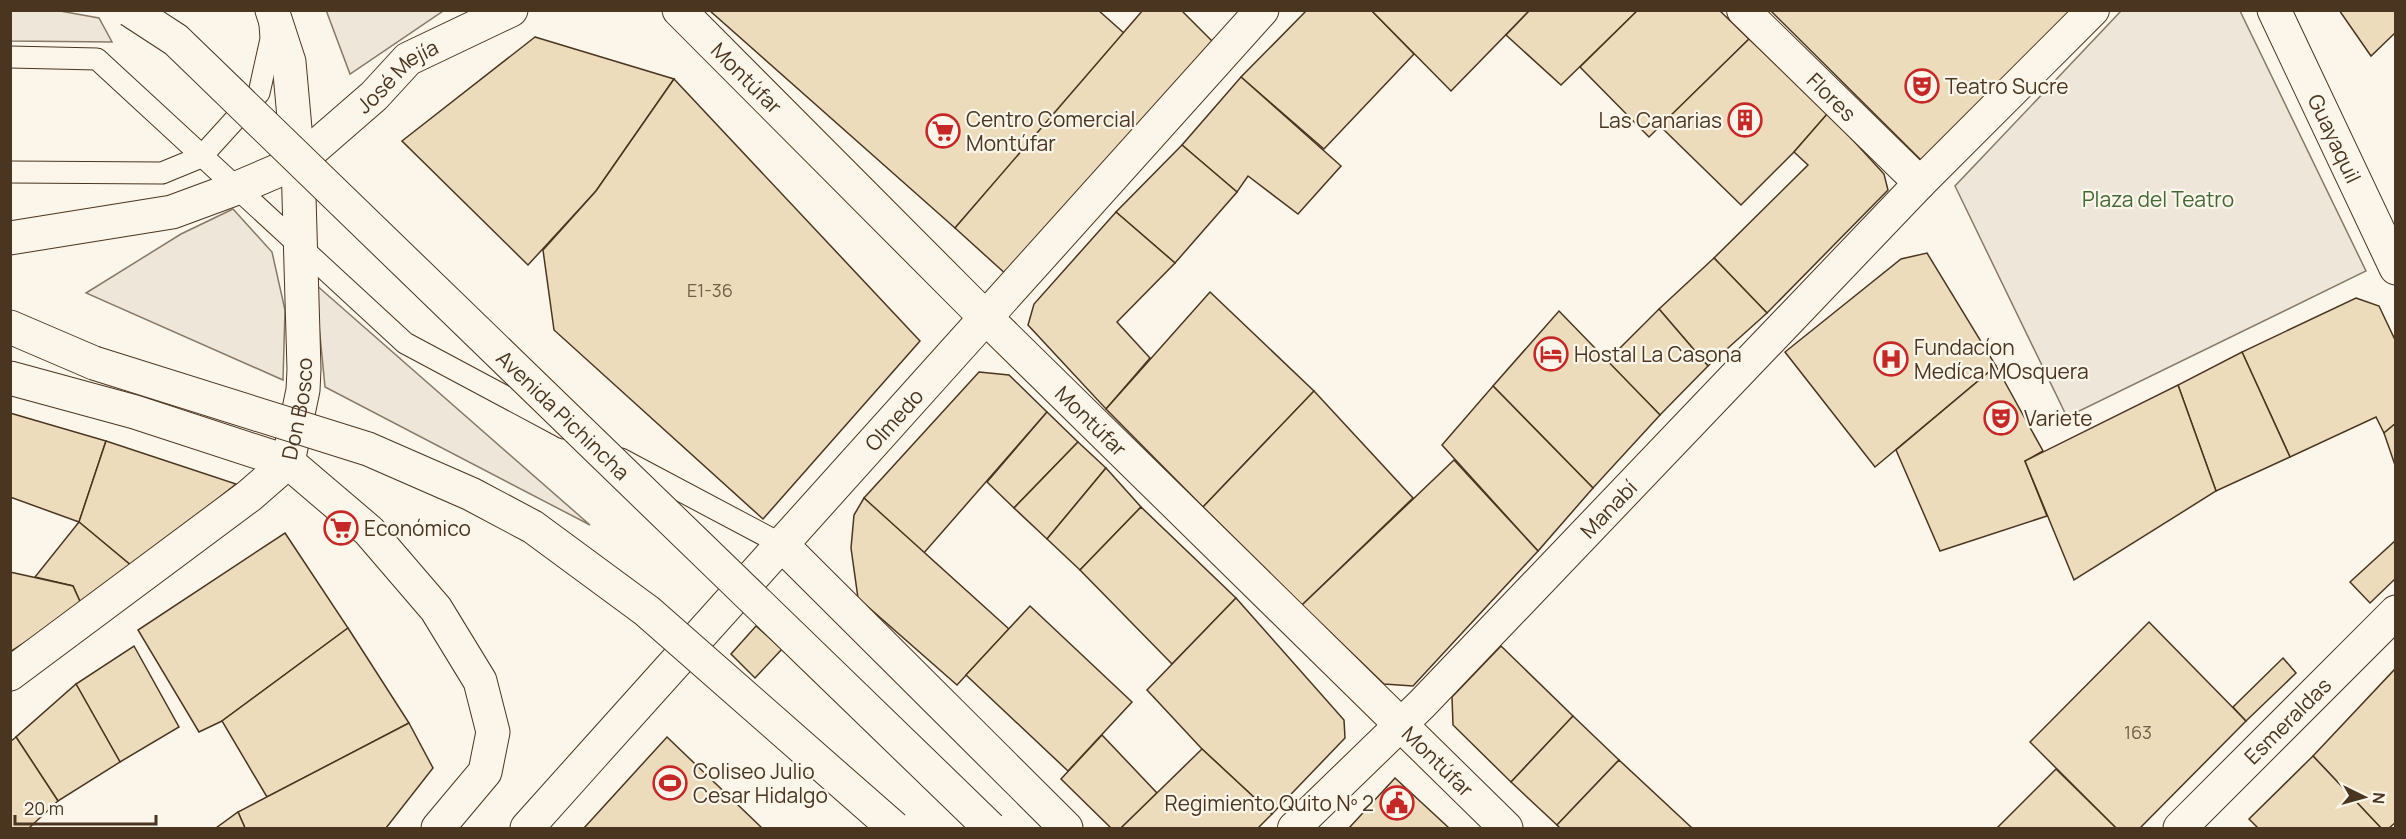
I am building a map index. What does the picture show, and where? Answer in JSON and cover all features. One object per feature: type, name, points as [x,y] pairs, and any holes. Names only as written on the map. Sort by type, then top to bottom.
[{"type":"street","name":"Avenida Pichincha","points":[[130,10],[176,40],[990,828]]},
{"type":"street","name":"Don Bosco","points":[[10,674],[249,496],[288,462],[303,390],[298,162],[289,62],[270,10]]},
{"type":"street","name":"José Mejía","points":[[10,238],[172,212],[298,162],[374,96],[408,58],[511,10]]},
{"type":"street","name":"Montúfar","points":[[679,10],[987,318],[1506,828]]},
{"type":"street","name":"Olmedo","points":[[527,828],[1262,10]]},
{"type":"street","name":"Flores","points":[[1743,10],[1920,183]]},
{"type":"street","name":"Manabí","points":[[1294,828],[1402,725],[1920,183],[2093,10]]},
{"type":"street","name":"Guayaquil","points":[[2274,10],[2396,268]]},
{"type":"street","points":[[10,327],[94,363],[368,449],[471,494],[532,527],[647,611],[894,828]]},
{"type":"street","points":[[10,378],[135,412],[288,462],[369,531],[436,609],[480,681],[493,732],[485,772],[438,828]]},
{"type":"street","points":[[781,544],[1066,828]]},
{"type":"street","name":"Esmeraldas","points":[[2180,828],[2396,612]]},
{"type":"lane","points":[[10,172],[162,173],[201,157],[259,93],[271,39],[270,10]]},
{"type":"lane","points":[[10,57],[98,59],[405,344],[781,544]]},
{"type":"green space","points":[[326,10],[443,10],[443,11],[350,74]]},
{"type":"green space","points":[[11,11],[60,11],[99,18],[112,42],[11,41]]},
{"type":"green space","name":"Plaza del Teatro","points":[[2121,11],[2240,11],[2366,271],[2067,417],[1955,186]]},
{"type":"green space","points":[[233,209],[272,252],[285,310],[283,380],[86,293],[181,234]]},
{"type":"green space","points":[[315,284],[590,525],[325,387]]},
{"type":"building","name":"Centro Comercial Montúfar","points":[[709,10],[1098,10],[1125,34],[955,228]]},
{"type":"building","points":[[1143,10],[1181,10],[1212,41],[1008,276],[955,228]]},
{"type":"building","points":[[1307,10],[1371,10],[1414,54],[1324,149],[1241,77]]},
{"type":"building","points":[[1371,10],[1530,10],[1451,91]]},
{"type":"building","points":[[1530,10],[1638,10],[1561,85],[1506,35]]},
{"type":"building","points":[[1638,10],[1719,10],[1749,39],[1649,137],[1580,67]]},
{"type":"building","name":"Teatro Sucre","points":[[1770,10],[2074,10],[1922,161]]},
{"type":"building","points":[[2339,10],[2396,10],[2396,32],[2371,56]]},
{"type":"building","points":[[535,37],[674,79],[596,191],[528,265],[402,141]]},
{"type":"building","name":"Las Canarias","points":[[1749,39],[1828,113],[1794,152],[1741,205],[1660,126]]},
{"type":"building","points":[[1241,77],[1341,166],[1298,214],[1248,176],[1237,192],[1182,145]]},
{"type":"building","points":[[674,79],[920,341],[763,519],[554,330],[543,250],[596,191]]},
{"type":"building","points":[[1828,113],[1884,174],[1888,190],[1767,313],[1714,258],[1808,165],[1794,152]]},
{"type":"building","points":[[1182,145],[1237,192],[1175,263],[1116,212]]},
{"type":"building","points":[[1116,212],[1175,263],[1117,322],[1150,358],[1106,409],[1028,325],[1034,304]]},
{"type":"building","name":"Fundacíon Medíca MOsquera","points":[[1927,253],[1996,366],[1875,467],[1785,352],[1901,259]]},
{"type":"building","points":[[1714,258],[1767,313],[1708,366],[1659,309]]},
{"type":"building","points":[[1210,292],[1314,391],[1203,507],[1106,409]]},
{"type":"building","points":[[2356,298],[2379,306],[2396,342],[2396,423],[2384,433],[2376,417],[2290,457],[2242,352]]},
{"type":"building","points":[[1659,309],[1708,366],[1660,415],[1607,361]]},
{"type":"building","points":[[1559,311],[1660,415],[1593,488],[1493,386]]},
{"type":"building","points":[[2242,352],[2290,457],[2216,491],[2178,385]]},
{"type":"building","points":[[1996,366],[2043,451],[2025,461],[2047,516],[1940,551],[1896,450]]},
{"type":"building","points":[[979,372],[1009,375],[1047,412],[923,554],[864,498]]},
{"type":"building","points":[[2178,385],[2216,491],[2074,580],[2025,461]]},
{"type":"building","points":[[1493,386],[1593,488],[1538,551],[1442,445]]},
{"type":"building","points":[[1314,391],[1413,498],[1302,605],[1203,507]]},
{"type":"building","points":[[1047,412],[1078,442],[1014,508],[987,482]]},
{"type":"building","points":[[10,413],[106,441],[79,522],[10,497]]},
{"type":"building","points":[[2396,423],[2396,468],[2384,433]]},
{"type":"building","points":[[106,441],[236,484],[133,567],[79,522]]},
{"type":"building","points":[[1078,442],[1106,468],[1047,539],[1014,508]]},
{"type":"building","points":[[1454,460],[1538,551],[1413,686],[1384,684],[1302,605]]},
{"type":"building","points":[[1106,468],[1141,507],[1080,570],[1047,539]]},
{"type":"building","points":[[864,498],[1009,629],[957,685],[858,598],[851,548],[854,515]]},
{"type":"building","points":[[1141,507],[1236,598],[1172,664],[1080,570]]},
{"type":"building","points":[[79,522],[133,567],[82,606],[73,586],[35,577]]},
{"type":"building","points":[[285,533],[348,628],[222,721],[199,732],[138,630]]},
{"type":"building","points":[[2396,540],[2396,578],[2370,603],[2350,582]]},
{"type":"building","points":[[10,572],[73,586],[82,606],[10,652]]},
{"type":"building","points":[[1236,598],[1344,720],[1345,738],[1272,814],[1202,749],[1147,690]]},
{"type":"building","points":[[1030,606],[1132,702],[1068,771],[966,675]]},
{"type":"building","points":[[2149,622],[2246,721],[2140,828],[2116,828],[2030,742]]},
{"type":"building","points":[[756,626],[782,649],[755,678],[731,654]]},
{"type":"building","points":[[348,628],[409,723],[267,797],[222,721]]},
{"type":"building","points":[[134,646],[179,727],[120,762],[76,684]]},
{"type":"building","points":[[1501,646],[1573,716],[1511,782],[1453,725],[1452,697]]},
{"type":"building","points":[[2283,658],[2296,673],[2246,721],[2233,707]]},
{"type":"building","points":[[2395,669],[2396,822],[2389,828],[2381,828],[2313,756]]},
{"type":"building","points":[[76,684],[120,762],[58,801],[16,737]]},
{"type":"building","points":[[1573,716],[1619,760],[1557,825],[1511,782]]},
{"type":"building","points":[[409,723],[433,768],[386,828],[245,828],[238,812]]},
{"type":"building","points":[[1102,735],[1157,793],[1121,828],[1111,828],[1061,779]]},
{"type":"building","points":[[16,737],[58,801],[29,828],[10,828],[10,742]]},
{"type":"building","name":"Coliseo Julio Cesar Hidalgo","points":[[667,737],[762,828],[584,828]]},
{"type":"building","points":[[1202,749],[1272,814],[1258,828],[1121,828]]},
{"type":"building","points":[[2313,756],[2381,828],[2258,828],[2249,819]]},
{"type":"building","points":[[1619,760],[1692,828],[1560,828],[1557,825]]},
{"type":"building","points":[[2056,769],[2116,828],[1997,828]]},
{"type":"building","name":"Regimiento Quito Nº 2","points":[[1395,778],[1449,828],[1349,828]]},
{"type":"building","points":[[238,812],[245,828],[216,828]]},
{"type":"place","name":"Teatro Sucre","points":[[1922,86]]},
{"type":"place","name":"Las Canarias","points":[[1745,120]]},
{"type":"place","name":"Centro Comercial Montúfar","points":[[943,131]]},
{"type":"place","name":"Hostal La Casona","points":[[1551,354]]},
{"type":"place","name":"Fundacíon Medíca MOsquera","points":[[1891,359]]},
{"type":"place","name":"Variete","points":[[2001,418]]},
{"type":"place","name":"Económico","points":[[341,528]]},
{"type":"place","name":"Coliseo Julio Cesar Hidalgo","points":[[670,783]]},
{"type":"place","name":"Regimiento Quito Nº 2","points":[[1397,803]]}]
